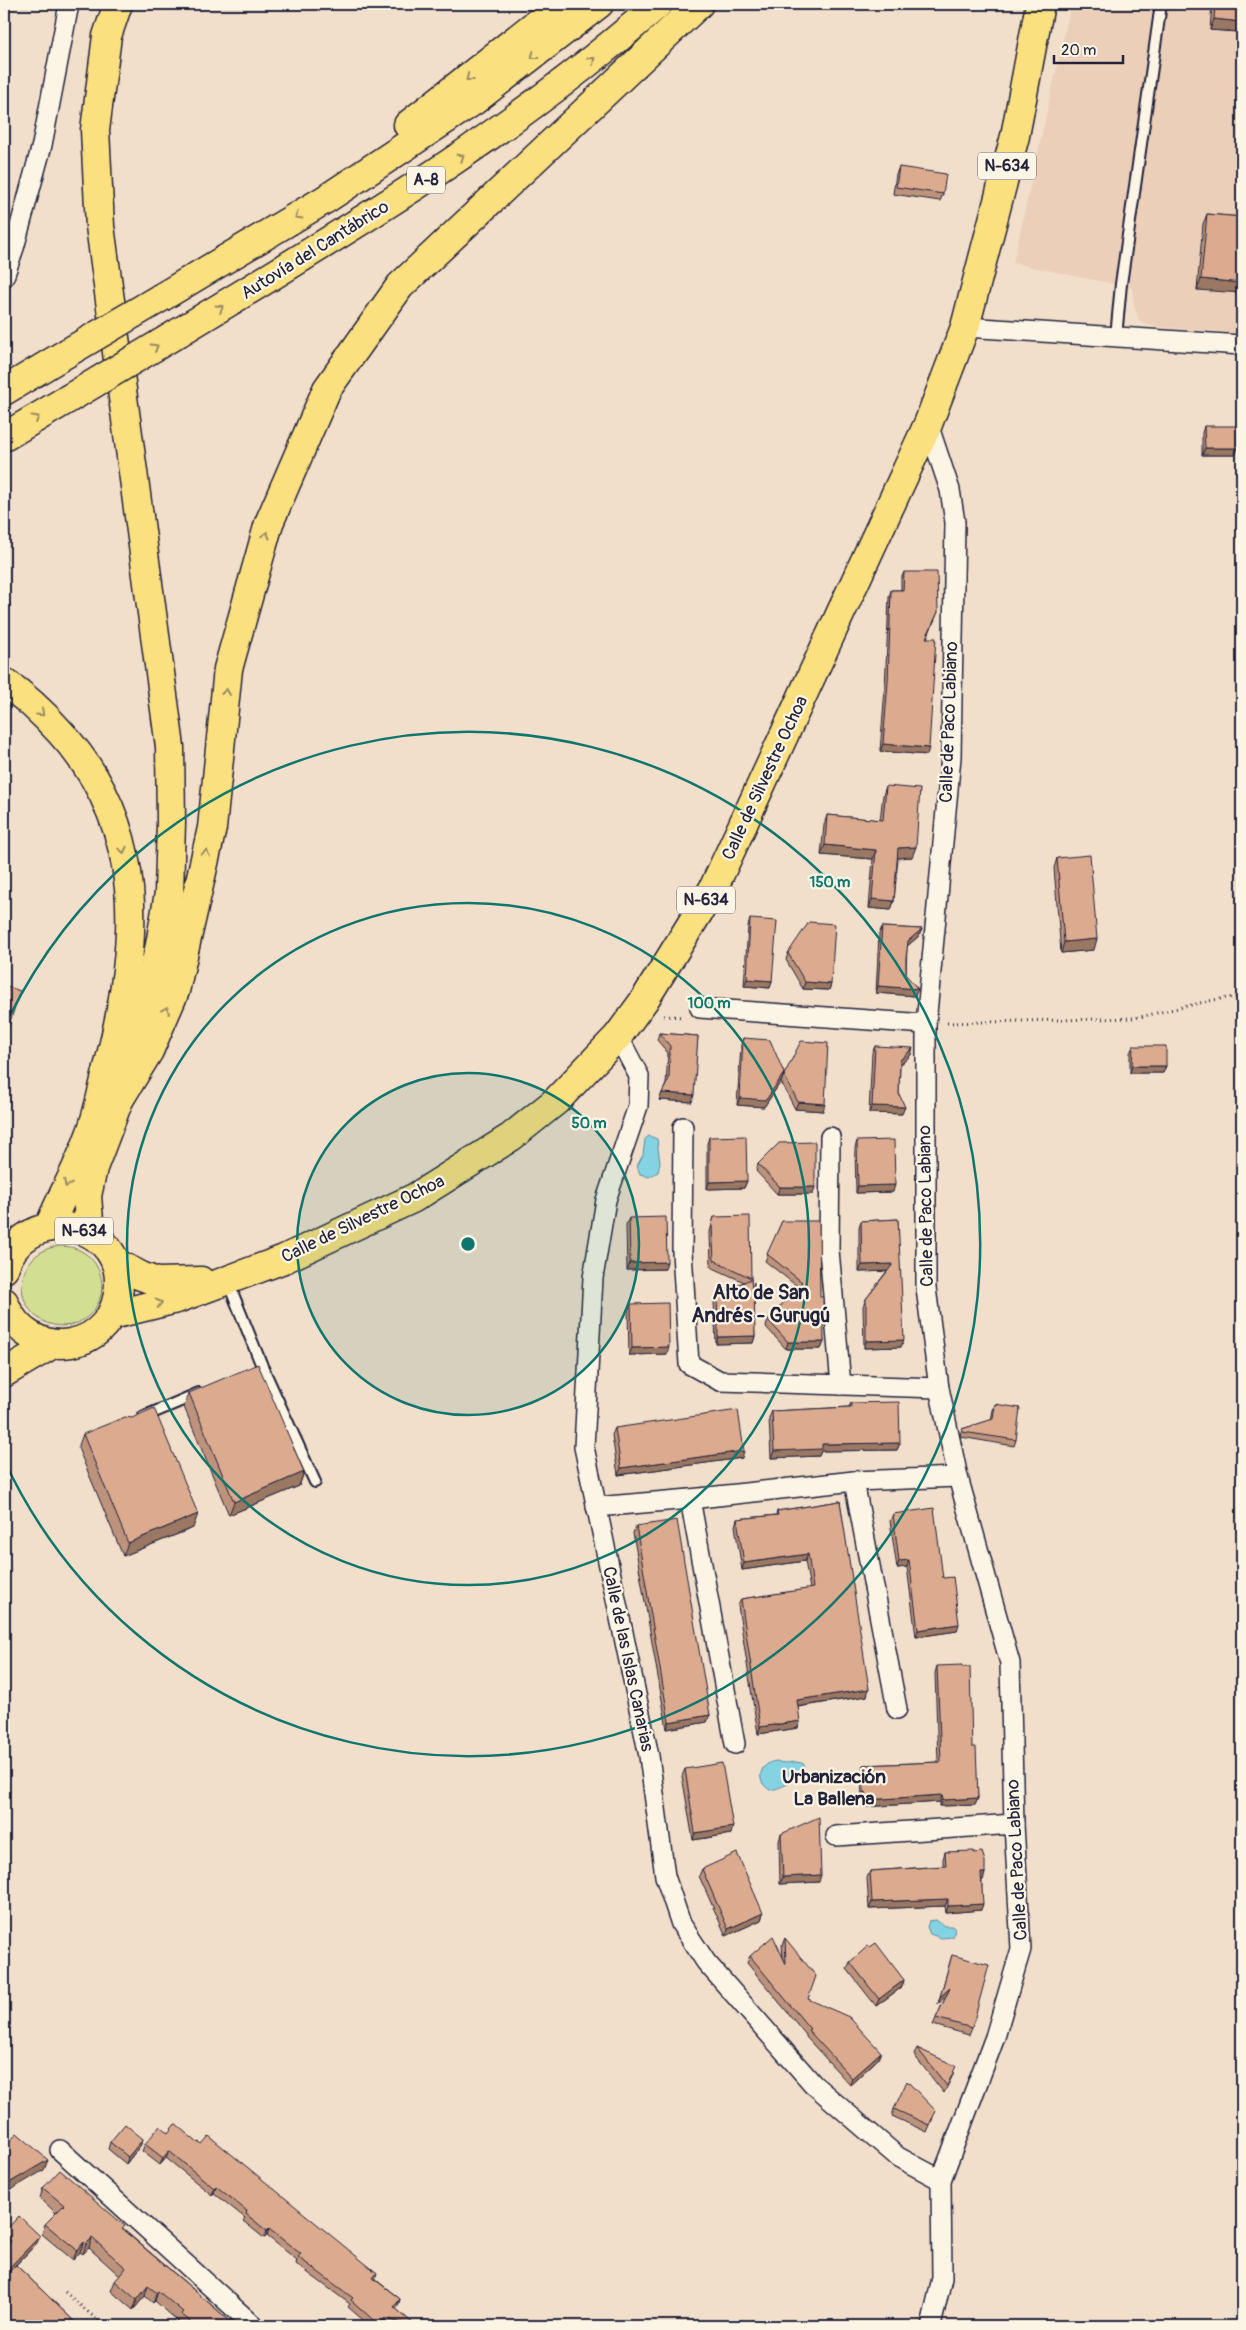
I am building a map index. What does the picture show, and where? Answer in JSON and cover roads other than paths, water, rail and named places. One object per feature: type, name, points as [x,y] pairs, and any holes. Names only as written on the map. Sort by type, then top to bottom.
[{"type":"highway","points":[[90,1233],[87,1196],[93,1168],[119,1100],[141,1026],[160,946],[169,893],[172,822],[170,747],[100,226],[95,130],[107,36],[118,4]]},
{"type":"highway","points":[[326,200],[399,132],[561,4]]},
{"type":"highway","name":"Autovía del Cantábrico","points":[[4,391],[326,200],[475,100],[599,4]]},
{"type":"highway","name":"Autovía del Cantábrico","points":[[4,437],[178,334],[370,216],[464,155],[552,91],[658,4]]},
{"type":"highway","points":[[119,1100],[148,1051],[175,991],[212,828],[228,669],[269,522],[327,389],[400,286],[699,4]]},
{"type":"highway","name":"N-634","points":[[965,327],[1015,136],[1040,4]]},
{"type":"highway","name":"Calle de Silvestre Ochoa","points":[[228,1281],[284,1259],[355,1227],[414,1198],[470,1164],[511,1137],[556,1101],[618,1036],[645,998],[713,889],[928,424],[965,327]]},
{"type":"highway","points":[[4,682],[18,691],[46,717],[84,760],[108,803],[123,846],[128,868],[131,926],[120,1019],[89,1139]]},
{"type":"highway","points":[[49,1226],[89,1139],[145,1004]]},
{"type":"highway","name":"N-634","points":[[4,1269],[6,1260],[17,1244],[32,1233],[49,1226],[63,1226],[90,1233],[105,1246],[116,1263],[120,1281],[118,1298],[112,1315],[101,1329],[86,1339],[70,1344],[53,1344],[35,1339],[20,1329],[8,1314],[4,1302]]},
{"type":"highway","name":"N-634","points":[[116,1263],[140,1276],[157,1282],[228,1281]]},
{"type":"highway","name":"N-634","points":[[112,1315],[177,1298],[228,1281]]},
{"type":"highway","name":"N-634","points":[[4,1372],[53,1344]]},
{"type":"street","points":[[4,278],[42,145],[69,4]]},
{"type":"street","points":[[965,327],[1242,345]]},
{"type":"street","name":"Calle de Paco Labiano","points":[[928,424],[950,490],[955,522],[951,757],[926,1024],[926,1288],[939,1388],[958,1477],[1010,1663],[1014,1824],[1021,1949],[995,2037],[941,2180],[942,2278],[931,2326]]},
{"type":"street","points":[[700,1008],[926,1024]]},
{"type":"street","name":"Calle de las Islas Canarias","points":[[618,1036],[639,1076],[638,1106],[606,1200],[593,1278],[584,1447],[649,1756],[665,1876],[681,1924],[706,1962],[813,2084],[898,2157],[941,2180]]},
{"type":"street","points":[[683,1127],[682,1252],[689,1364],[720,1381],[939,1388]]},
{"type":"street","points":[[830,1137],[829,1250],[841,1385]]},
{"type":"street","points":[[596,1507],[854,1481],[958,1477]]},
{"type":"street","points":[[854,1481],[897,1708]]},
{"type":"street","points":[[690,1499],[735,1744]]},
{"type":"street","points":[[836,1836],[1014,1824]]},
{"type":"street","points":[[60,2150],[254,2326]]},
{"type":"lane","points":[[1116,337],[1121,284],[1161,4]]},
{"type":"lane","points":[[228,1281],[257,1368],[315,1482]]},
{"type":"lane","points":[[132,1422],[210,1388]]},
{"type":"water","points":[[649,1136],[657,1139],[660,1163],[658,1172],[649,1177],[640,1174],[637,1166],[643,1155],[645,1139]]},
{"type":"water","points":[[777,1761],[804,1764],[805,1774],[799,1779],[770,1790],[762,1782],[761,1772],[766,1765]]},
{"type":"water","points":[[936,1920],[944,1926],[952,1926],[955,1929],[953,1937],[941,1938],[930,1934],[927,1927],[929,1921]]},
{"type":"district","name":"Alto de San Andrés - Gurugú","points":[[761,1304]]},
{"type":"district","name":"Urbanización La Ballena","points":[[834,1788]]}]
